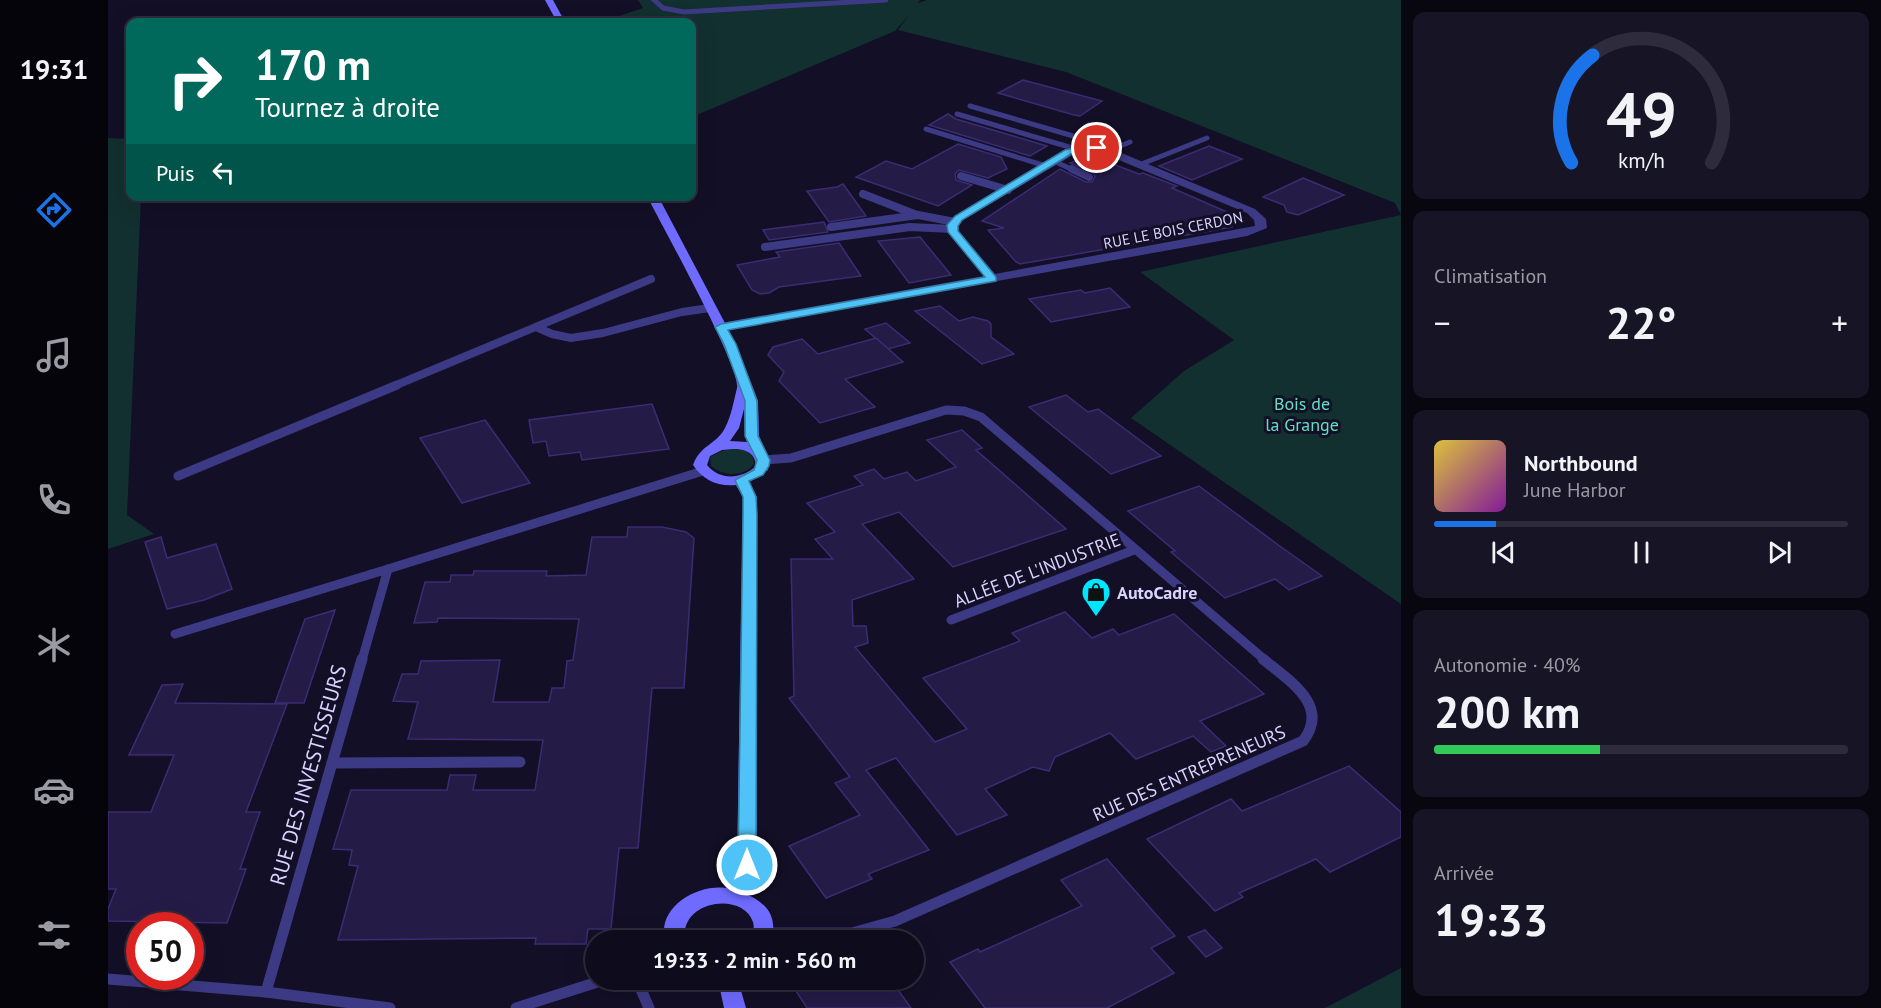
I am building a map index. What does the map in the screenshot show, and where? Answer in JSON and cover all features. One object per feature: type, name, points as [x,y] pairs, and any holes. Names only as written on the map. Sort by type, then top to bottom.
[{"type":"main road","points":[[549,0],[559,18]]},
{"type":"main road","points":[[655,201],[730,344],[751,401],[752,436],[763,466],[758,472],[741,480],[720,479],[704,471],[700,465],[704,454],[718,446],[732,428],[744,387]]},
{"type":"main road","points":[[718,446],[739,444],[761,457]]},
{"type":"main road","points":[[733,896],[747,865],[750,497],[741,480]]},
{"type":"main road","points":[[675,930],[675,921],[684,908],[698,899],[715,895],[733,896],[746,902],[757,911],[763,922],[763,930]]},
{"type":"main road","points":[[732,990],[735,1008]]},
{"type":"street","points":[[993,279],[954,226],[1050,163],[1083,146],[1089,125]]},
{"type":"street","name":"RUE LE BOIS CERDON","points":[[721,327],[1248,233],[1261,228],[1260,219],[1251,211],[1108,151],[1083,146]]},
{"type":"lane","points":[[654,0],[663,8],[684,12],[886,0]]},
{"type":"lane","points":[[970,106],[1083,146]]},
{"type":"lane","points":[[957,114],[1083,146]]},
{"type":"lane","points":[[926,129],[1050,163],[1089,177]]},
{"type":"lane","points":[[1139,165],[1207,138]]},
{"type":"lane","points":[[1108,151],[1130,142]]},
{"type":"lane","points":[[961,176],[1008,190]]},
{"type":"lane","points":[[863,194],[954,226]]},
{"type":"lane","points":[[831,227],[918,215]]},
{"type":"lane","points":[[765,247],[910,227],[954,226]]},
{"type":"lane","points":[[178,476],[651,279]]},
{"type":"lane","points":[[536,327],[552,334],[571,338],[710,308]]},
{"type":"lane","name":"RUE DES ENTREPRENEURS","points":[[761,457],[791,458],[946,410],[964,411],[981,417],[1303,693],[1315,719],[1311,731],[1303,741],[895,921],[863,930]]},
{"type":"lane","points":[[175,634],[704,471]]},
{"type":"lane","name":"ALLÉE DE L'INDUSTRIE","points":[[951,620],[1134,550]]},
{"type":"lane","name":"RUE DES INVESTISSEURS","points":[[266,992],[388,569]]},
{"type":"lane","points":[[332,763],[520,762]]},
{"type":"lane","points":[[108,979],[266,992],[390,1008]]},
{"type":"lane","points":[[516,1008],[585,986]]},
{"type":"lane","points":[[641,990],[649,1008]]},
{"type":"green space","points":[[638,0],[920,0],[918,3],[927,0],[1401,0],[1401,215],[1395,203],[1066,72],[898,30],[909,15],[895,31],[696,115],[696,18],[614,18],[643,8]]},
{"type":"green space","points":[[108,138],[126,139],[126,201],[141,201],[127,515],[154,534],[108,549]]},
{"type":"green space","name":"Bois de la Grange","points":[[1401,215],[1401,604],[1131,418],[1184,371],[1234,340],[1140,272]]},
{"type":"green space","points":[[726,449],[748,452],[754,464],[745,471],[733,474],[716,470],[711,466],[710,457]]},
{"type":"green space","points":[[1401,968],[1401,1008],[1325,1008]]},
{"type":"building","points":[[1023,80],[1102,101],[1080,116],[998,93]]},
{"type":"building","points":[[948,114],[956,119],[1047,146],[1030,156],[929,125]]},
{"type":"building","points":[[958,144],[1001,157],[1007,169],[988,178],[959,170],[955,174],[956,180],[972,185],[938,206],[856,177],[886,161],[912,169]]},
{"type":"building","points":[[1209,146],[1242,159],[1192,180],[1159,166]]},
{"type":"building","points":[[1083,158],[1097,158],[1177,186],[1172,188],[1234,215],[1232,227],[1020,264],[1016,262],[988,230],[1004,228],[982,221],[1060,169],[1086,182],[1092,182],[1095,177],[1094,173],[1070,163]]},
{"type":"building","points":[[1303,178],[1344,195],[1298,215],[1287,212],[1284,205],[1263,197]]},
{"type":"building","points":[[843,184],[866,216],[829,222],[807,191]]},
{"type":"building","points":[[824,222],[828,232],[769,240],[763,230]]},
{"type":"building","points":[[920,237],[951,275],[909,283],[878,241]]},
{"type":"building","points":[[839,243],[861,276],[779,287],[769,293],[760,294],[752,290],[737,265],[780,257],[776,252]]},
{"type":"building","points":[[1110,288],[1130,307],[1051,322],[1029,299],[1081,290],[1085,293]]},
{"type":"building","points":[[940,306],[959,321],[973,317],[988,321],[991,324],[991,337],[1014,354],[982,364],[915,311]]},
{"type":"building","points":[[886,323],[910,343],[888,349],[865,329]]},
{"type":"building","points":[[876,338],[903,362],[845,379],[875,407],[820,423],[779,381],[784,372],[768,355],[773,347],[802,339],[818,354]]},
{"type":"building","points":[[1066,395],[1088,412],[1098,409],[1161,456],[1111,474],[1029,407]]},
{"type":"building","points":[[652,404],[669,449],[582,460],[580,452],[549,456],[546,441],[533,443],[529,420]]},
{"type":"building","points":[[485,420],[530,483],[462,503],[420,438]]},
{"type":"building","points":[[962,430],[982,448],[976,450],[1066,529],[953,567],[899,512],[862,524],[914,579],[852,600],[853,626],[866,626],[868,643],[855,647],[935,742],[967,729],[923,678],[1020,641],[1012,633],[1065,612],[1092,638],[1113,629],[1119,635],[1174,614],[1264,694],[1200,721],[1226,746],[1211,752],[1193,736],[1136,759],[1110,733],[1055,757],[1049,771],[1033,767],[985,789],[1007,815],[957,835],[896,758],[866,770],[929,850],[868,874],[872,879],[826,898],[789,846],[860,815],[835,783],[850,777],[789,698],[794,696],[791,559],[833,559],[815,539],[835,532],[807,503],[863,485],[854,476],[874,469],[884,479],[907,472],[916,481],[956,467],[927,440]]},
{"type":"building","points":[[1199,486],[1322,576],[1289,590],[1275,579],[1225,598],[1171,552],[1175,551],[1128,511]]},
{"type":"building","points":[[628,527],[662,527],[686,532],[694,538],[684,688],[652,688],[638,848],[619,848],[611,929],[585,930],[585,944],[535,944],[536,938],[338,940],[358,866],[349,865],[352,850],[333,849],[351,790],[447,790],[450,775],[476,775],[473,790],[535,790],[543,740],[408,739],[418,702],[393,701],[402,674],[418,674],[421,661],[500,660],[493,702],[549,702],[552,688],[564,688],[567,661],[573,660],[579,619],[438,618],[437,622],[414,623],[425,582],[450,582],[451,575],[473,575],[474,571],[547,571],[546,576],[586,575],[592,537],[627,537]]},
{"type":"building","points":[[161,537],[167,558],[216,544],[232,589],[204,600],[167,609],[145,542]]},
{"type":"building","points":[[335,610],[304,703],[275,703],[305,619]]},
{"type":"building","points":[[183,684],[175,703],[287,704],[246,812],[260,812],[240,869],[246,869],[227,923],[204,923],[204,912],[126,912],[126,921],[108,921],[108,909],[116,889],[108,889],[108,812],[151,812],[174,755],[129,755],[162,685]]},
{"type":"building","points":[[1349,766],[1401,812],[1401,837],[1330,872],[1316,859],[1239,893],[1243,897],[1215,911],[1147,839],[1231,799],[1242,811]]},
{"type":"building","points":[[1107,859],[1175,936],[1151,948],[1174,973],[1107,1008],[985,1008],[950,962],[978,949],[980,952],[1082,906],[1061,880]]},
{"type":"building","points":[[1205,930],[1222,948],[1206,957],[1188,937]]},
{"type":"building","points":[[898,990],[911,1008],[807,1008],[796,991]]},
{"type":"place","name":"AutoCadre","points":[[1096,618]]},
{"type":"route","points":[[747,865],[750,497],[741,480],[758,472],[764,460],[752,436],[751,401],[730,344],[721,327],[993,279],[953,232],[952,225],[959,218],[1068,152],[1076,149],[1097,148]]}]
